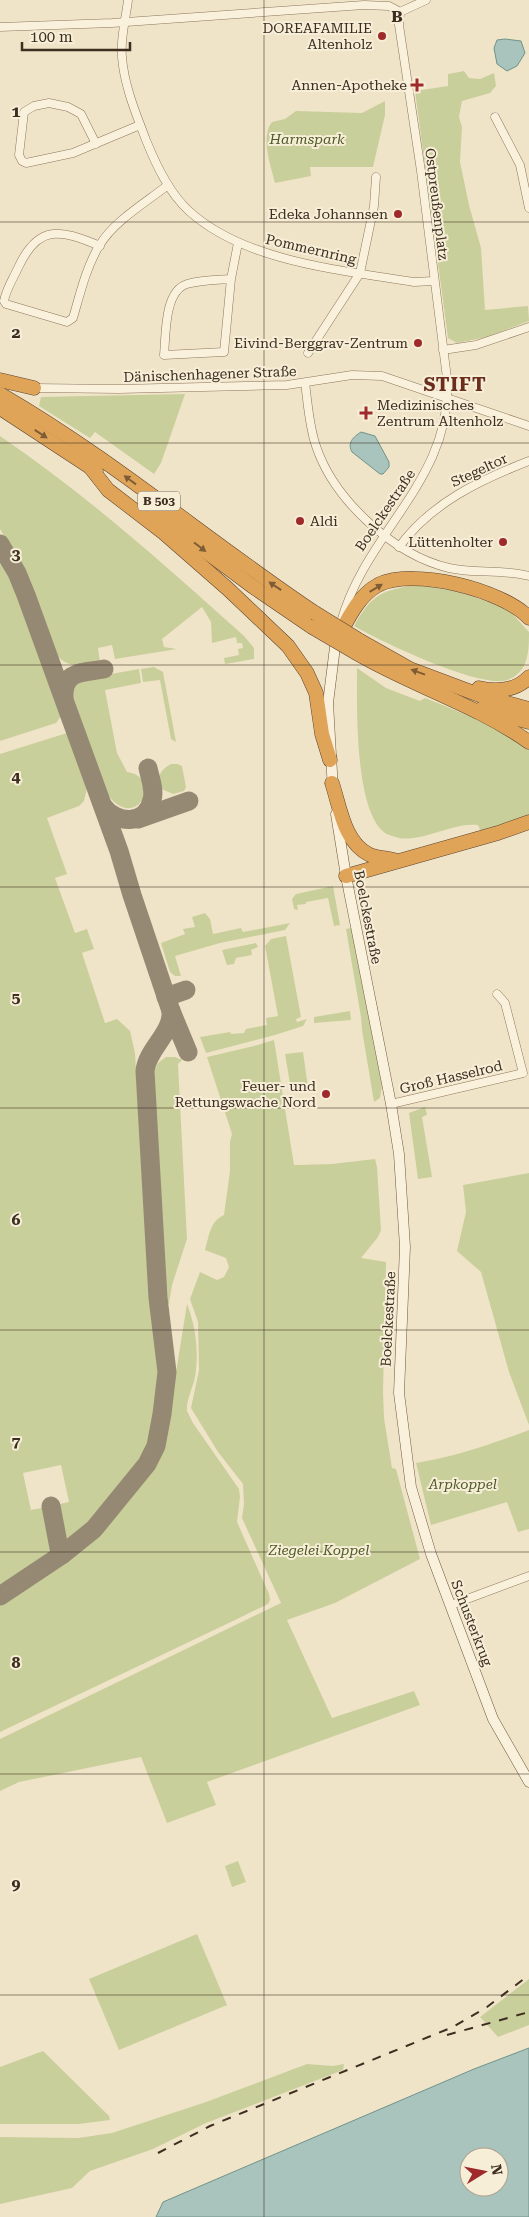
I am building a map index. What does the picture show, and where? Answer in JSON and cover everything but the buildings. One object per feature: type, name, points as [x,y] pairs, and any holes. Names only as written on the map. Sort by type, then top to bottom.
[{"type":"highway","points":[[0,380],[34,388]]},
{"type":"highway","name":"B 503","points":[[0,394],[78,443],[254,572],[314,620]]},
{"type":"highway","name":"B 503","points":[[0,408],[90,467],[252,586],[355,645],[410,669],[482,696],[529,709]]},
{"type":"highway","points":[[90,467],[108,490],[164,533],[254,612],[297,658],[307,673],[319,705],[322,734],[330,760]]},
{"type":"highway","points":[[336,639],[355,606],[368,592],[387,581],[406,578],[434,580],[476,591],[517,608],[529,618]]},
{"type":"highway","name":"B 503","points":[[355,645],[377,665],[454,701],[529,722]]},
{"type":"highway","name":"B 503","points":[[454,685],[496,690],[507,689],[518,685],[529,677]]},
{"type":"highway","points":[[454,701],[529,742]]},
{"type":"highway","points":[[332,783],[348,831],[354,842],[370,855],[397,860]]},
{"type":"highway","points":[[346,876],[527,822]]},
{"type":"street","name":"Pommernring","points":[[128,0],[122,57],[140,125],[149,148],[168,185],[188,210],[213,230],[238,243],[278,257],[414,282],[434,281]]},
{"type":"street","points":[[0,27],[126,22],[363,3],[389,6],[400,12],[426,0]]},
{"type":"street","name":"Ostpreußenplatz","points":[[400,12],[398,25],[420,171],[443,350],[447,399]]},
{"type":"street","points":[[96,144],[81,114],[68,107],[49,103],[34,106],[24,112],[19,155],[22,161],[26,163],[73,153],[96,144],[140,125]]},
{"type":"street","points":[[495,117],[520,165],[529,208]]},
{"type":"street","points":[[520,165],[529,162]]},
{"type":"street","points":[[308,353],[360,273],[374,206],[376,177]]},
{"type":"street","points":[[100,246],[74,235],[58,232],[41,239],[27,249],[4,301],[6,304],[32,313],[67,322],[71,321],[83,282],[100,246],[110,232],[168,185]]},
{"type":"street","points":[[231,279],[186,284],[176,292],[167,318],[164,355],[224,352],[231,279],[238,243]]},
{"type":"street","points":[[443,350],[476,345],[529,327]]},
{"type":"street","name":"Dänischenhagener Straße","points":[[34,388],[128,389],[305,383],[352,375],[382,376],[529,426]]},
{"type":"street","points":[[305,383],[316,446],[338,487],[369,524],[399,547],[414,555],[450,568],[529,576]]},
{"type":"street","name":"Boelckestraße","points":[[407,1465],[399,1394],[405,1247],[399,1154],[391,1104],[346,876],[332,783],[328,703],[336,639],[350,593],[383,536],[429,468],[440,435],[447,399]]},
{"type":"street","name":"Stegeltor","points":[[399,547],[407,537],[450,497],[494,475],[529,461]]},
{"type":"street","name":"Groß Hasselrod","points":[[391,1104],[523,1073],[505,1003],[497,994]]},
{"type":"street","name":"Schusterkrug","points":[[407,1465],[411,1487],[428,1546],[493,1719],[529,1782]]},
{"type":"street","points":[[451,1605],[529,1576]]},
{"type":"green space","points":[[464,71],[469,78],[480,79],[494,73],[496,86],[490,93],[462,101],[459,117],[462,127],[460,162],[481,248],[485,310],[528,306],[529,321],[487,337],[457,343],[448,338],[415,91],[448,86],[448,74]]},
{"type":"green space","name":"Harmspark","points":[[385,101],[385,115],[373,167],[310,167],[311,176],[275,183],[267,143],[267,135],[272,122],[285,119],[296,111],[362,113]]},
{"type":"green space","points":[[185,394],[161,463],[154,474],[95,432],[90,438],[39,406],[41,397]]},
{"type":"green space","points":[[0,436],[64,482],[185,584],[244,636],[254,648],[254,659],[225,664],[224,658],[239,655],[238,649],[243,648],[242,643],[237,643],[236,637],[212,643],[211,622],[202,607],[162,639],[164,647],[177,649],[115,659],[112,645],[98,648],[100,662],[71,665],[62,660],[57,655],[24,570],[0,529]]},
{"type":"green space","points":[[0,562],[27,618],[61,716],[56,723],[0,741]]},
{"type":"green space","points":[[416,585],[456,591],[507,608],[529,632],[528,653],[520,672],[507,680],[494,681],[475,677],[430,662],[354,626],[366,607],[379,596],[394,589]]},
{"type":"green space","points":[[154,667],[163,672],[176,742],[171,739],[160,680],[143,682],[141,669]]},
{"type":"green space","points":[[357,668],[386,688],[420,701],[425,698],[452,709],[491,726],[529,747],[529,815],[520,821],[481,832],[478,825],[468,825],[408,838],[399,838],[385,833],[375,821],[368,803],[363,781],[359,756]]},
{"type":"green space","points":[[139,669],[141,683],[105,690],[117,753],[127,772],[138,776],[144,784],[145,792],[142,801],[135,807],[127,808],[116,804],[105,791],[73,696],[75,686],[83,679]]},
{"type":"green space","points":[[67,733],[87,788],[84,801],[79,806],[47,818],[67,874],[55,878],[75,933],[87,929],[94,949],[82,953],[105,1023],[117,1019],[130,1031],[135,1053],[151,1318],[160,1373],[159,1393],[146,1454],[102,1511],[69,1541],[63,1539],[55,1505],[69,1502],[61,1465],[23,1473],[31,1510],[46,1507],[53,1536],[53,1552],[0,1588],[0,754]]},
{"type":"green space","points":[[171,764],[182,766],[186,787],[184,791],[173,794],[162,789],[159,781],[162,771]]},
{"type":"green space","points":[[333,886],[340,925],[334,926],[328,898],[306,902],[306,904],[297,905],[298,910],[294,909],[292,899],[296,894]]},
{"type":"green space","points":[[205,913],[210,919],[213,934],[241,928],[243,932],[290,923],[285,930],[220,943],[175,956],[181,976],[175,976],[170,972],[161,943],[185,934],[183,929],[195,927],[192,917]]},
{"type":"green space","points":[[351,928],[382,1086],[380,1098],[374,1102],[346,929]]},
{"type":"green space","points":[[286,936],[301,1017],[296,1019],[297,1022],[307,1019],[303,1026],[206,1053],[200,1037],[230,1032],[231,1034],[244,1033],[246,1029],[267,1025],[266,1018],[278,1016],[265,946],[271,939]]},
{"type":"green space","points":[[256,943],[258,947],[251,950],[252,955],[236,958],[234,964],[227,965],[222,950]]},
{"type":"green space","points":[[350,1011],[351,1020],[314,1023],[314,1017]]},
{"type":"green space","name":"Ziegelei Koppel","points":[[274,1040],[294,1165],[332,1164],[375,1159],[381,1230],[378,1237],[361,1258],[386,1262],[384,1418],[392,1468],[396,1469],[420,1559],[335,1603],[287,1620],[332,1718],[414,1691],[420,1705],[207,1782],[216,1805],[167,1823],[141,1757],[19,1782],[0,1791],[0,1739],[281,1603],[242,1518],[244,1504],[243,1484],[218,1452],[191,1408],[199,1370],[198,1322],[190,1299],[200,1272],[217,1280],[224,1277],[229,1267],[226,1258],[205,1250],[213,1225],[224,1215],[230,1171],[230,1142],[232,1134],[207,1057]]},
{"type":"green space","points":[[303,1052],[308,1087],[291,1090],[285,1054]]},
{"type":"green space","points":[[166,1057],[175,1057],[182,1060],[178,1064],[187,1239],[172,1285],[169,1304],[166,1304],[154,1072],[158,1063]]},
{"type":"green space","points":[[425,1107],[427,1115],[422,1117],[432,1177],[418,1179],[409,1113]]},
{"type":"green space","points":[[529,1173],[529,1425],[509,1372],[481,1272],[457,1251],[466,1212],[463,1185]]},
{"type":"green space","points":[[187,1304],[195,1331],[197,1358],[195,1377],[187,1411],[193,1423],[239,1489],[237,1522],[270,1600],[268,1604],[0,1732],[0,1603],[66,1560],[98,1534],[153,1468],[166,1435]]},
{"type":"green space","name":"Arpkoppel","points":[[529,1430],[529,1529],[518,1532],[507,1502],[431,1525],[416,1463],[473,1450]]},
{"type":"green space","points":[[238,1861],[246,1882],[232,1887],[225,1866]]},
{"type":"green space","points":[[197,1934],[227,2005],[119,2050],[89,1979]]},
{"type":"green space","points":[[529,1979],[529,2025],[498,2037],[480,2017]]},
{"type":"green space","points":[[43,2051],[109,2116],[110,2120],[79,2124],[0,2124],[0,2067]]},
{"type":"green space","points":[[307,2064],[333,2066],[344,2064],[343,2070],[206,2123],[153,2149],[90,2171],[72,2188],[0,2204],[0,2137],[78,2138],[112,2133],[206,2102]]},
{"type":"water","points":[[497,40],[521,41],[525,53],[517,66],[507,71],[497,64],[494,48]]},
{"type":"water","points":[[361,432],[375,436],[389,462],[389,467],[383,474],[380,474],[352,452],[350,446],[352,440]]},
{"type":"water","points":[[529,2048],[529,2217],[156,2217],[163,2202],[474,2069]]},
{"type":"taxiway","points":[[0,544],[17,573],[26,595],[119,851],[171,1011],[188,1052]]},
{"type":"taxiway","points":[[64,698],[67,682],[75,674],[104,669]]},
{"type":"taxiway","points":[[103,806],[115,816],[123,819],[130,820],[144,814],[149,808],[153,796],[148,768]]},
{"type":"taxiway","points":[[138,819],[189,801]]},
{"type":"taxiway","points":[[166,997],[186,990]]},
{"type":"taxiway","points":[[0,1596],[63,1554],[94,1529],[147,1464],[156,1446],[167,1372],[158,1298],[145,1071],[150,1055],[168,1027],[171,1011]]},
{"type":"taxiway","points":[[51,1506],[59,1548],[63,1554]]},
{"type":"railway","points":[[158,2153],[210,2126],[453,2027],[487,2007],[529,1975]]},
{"type":"railway","points":[[447,2035],[529,2012]]},
{"type":"place","name":"DOREAFAMILIE Altenholz","points":[[382,36]]},
{"type":"place","name":"Annen-Apotheke","points":[[417,85]]},
{"type":"place","name":"Edeka Johannsen","points":[[398,214]]},
{"type":"place","name":"Eivind-Berggrav-Zentrum","points":[[418,343]]},
{"type":"place","name":"Medizinisches Zentrum Altenholz","points":[[366,413]]},
{"type":"place","name":"Aldi","points":[[300,521]]},
{"type":"place","name":"Lüttenholter","points":[[503,542]]},
{"type":"place","name":"Feuer- und Rettungswache Nord","points":[[326,1094]]},
{"type":"district","name":"STIFT","points":[[455,384]]}]
